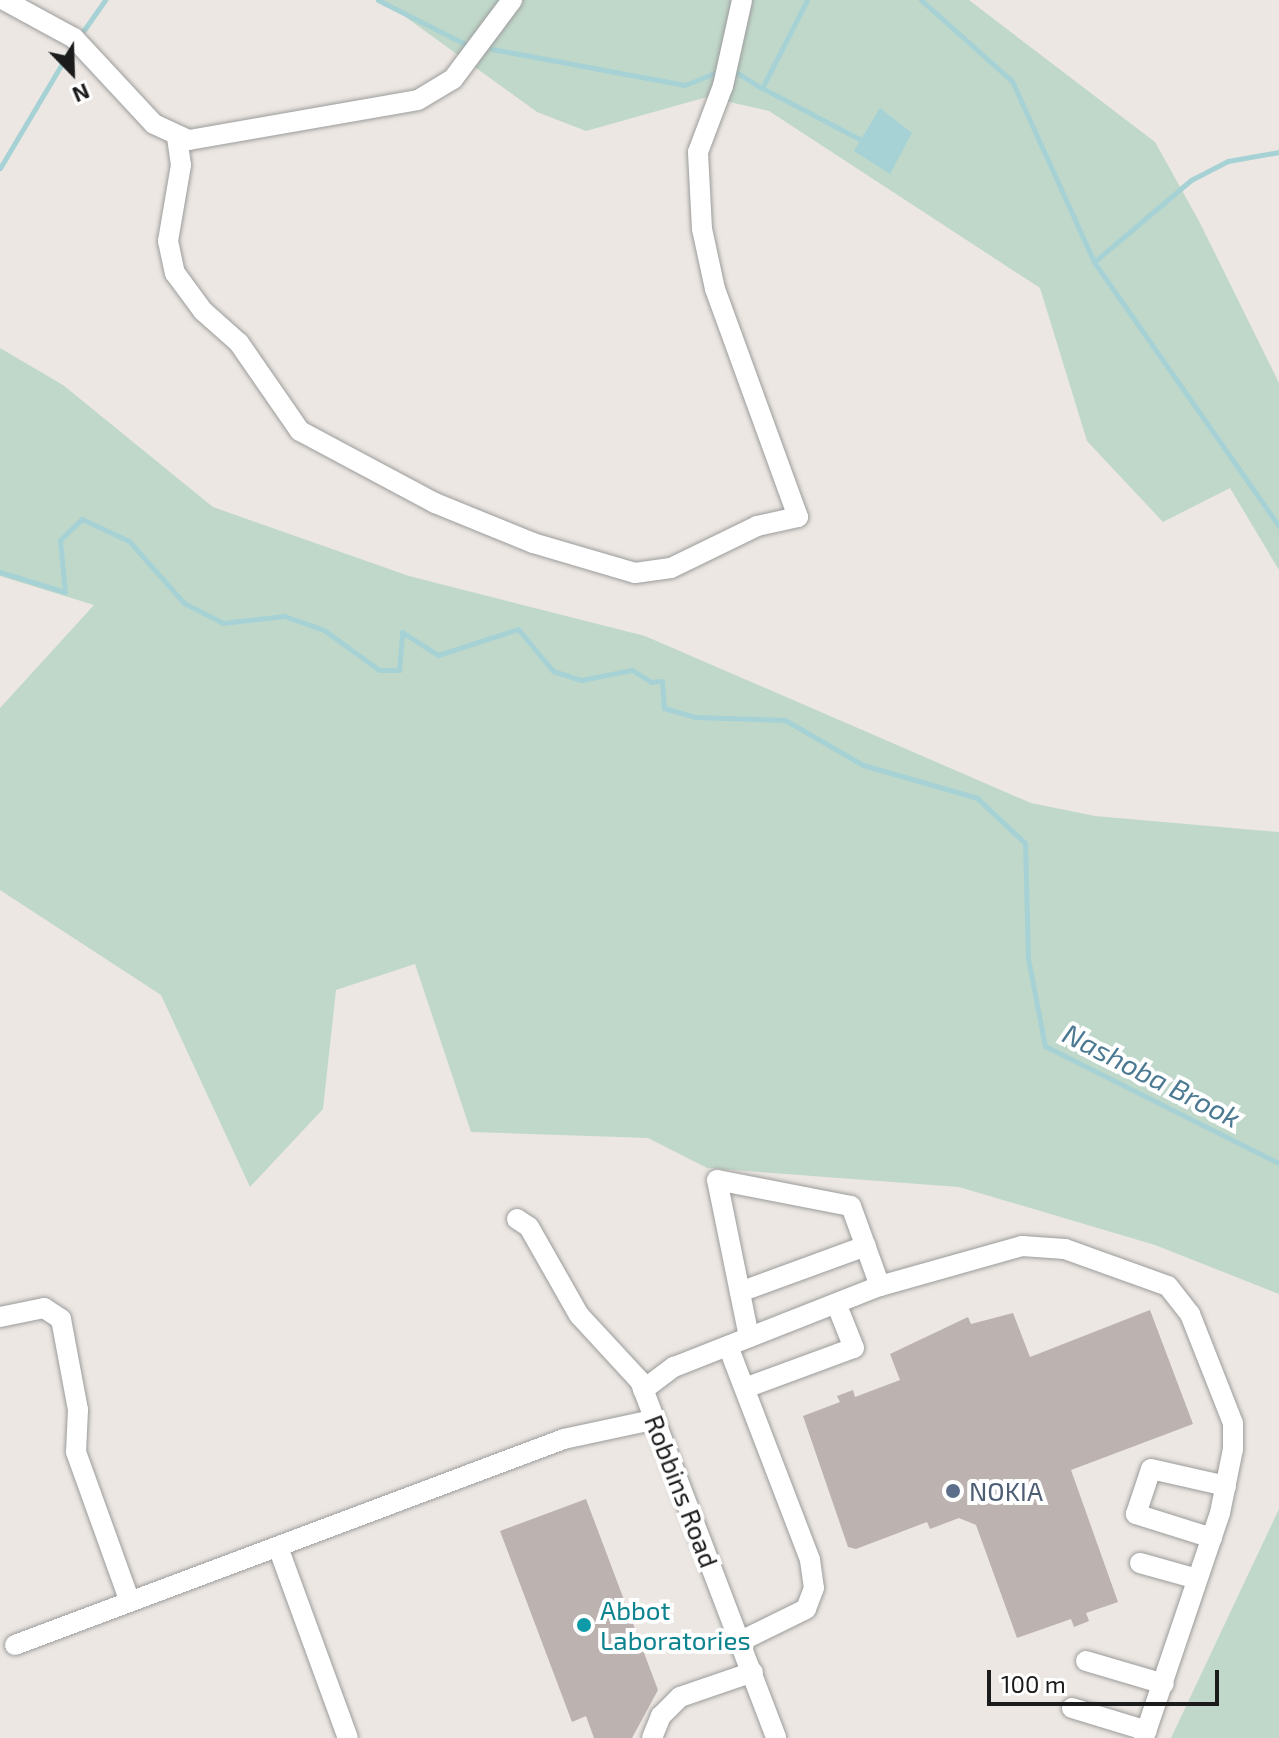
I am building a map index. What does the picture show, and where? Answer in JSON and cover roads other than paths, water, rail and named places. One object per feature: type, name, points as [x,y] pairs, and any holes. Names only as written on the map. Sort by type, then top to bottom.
[{"type":"lane","points":[[4,0],[74,38],[129,101],[177,137],[220,137],[418,100],[459,73],[512,0]]},
{"type":"lane","points":[[177,137],[181,165],[168,241],[175,273],[203,311],[239,343],[300,431],[435,503],[533,543],[635,573],[671,568],[757,526],[798,517],[715,289],[702,229],[698,152],[723,86],[742,0]]},
{"type":"lane","points":[[749,1337],[717,1180],[851,1206],[880,1286]]},
{"type":"lane","name":"Robbins Road","points":[[517,1219],[529,1227],[579,1315],[607,1341],[643,1390],[776,1738]]},
{"type":"lane","points":[[740,1292],[866,1246]]},
{"type":"lane","points":[[643,1390],[674,1367],[880,1286],[1022,1246],[1065,1249],[1168,1286],[1190,1314],[1233,1423],[1226,1486],[1212,1538],[1146,1735],[1072,1708]]},
{"type":"lane","points":[[745,1388],[854,1348],[836,1303]]},
{"type":"lane","points":[[0,1317],[44,1308],[61,1319],[78,1410],[76,1452],[130,1602]]},
{"type":"lane","points":[[728,1346],[810,1560],[814,1588],[806,1609],[741,1641]]},
{"type":"lane","points":[[15,1645],[564,1439],[653,1420]]},
{"type":"lane","points":[[1212,1538],[1136,1514],[1151,1469],[1226,1486]]},
{"type":"lane","points":[[278,1547],[348,1738]]},
{"type":"lane","points":[[1140,1563],[1197,1579]]},
{"type":"lane","points":[[1086,1661],[1164,1684]]},
{"type":"lane","points":[[652,1738],[661,1716],[680,1697],[753,1672]]},
{"type":"water","points":[[880,108],[912,133],[890,174],[854,151]]},
{"type":"waterway","points":[[84,30],[105,0]]},
{"type":"waterway","points":[[378,0],[465,44]]},
{"type":"waterway","points":[[731,69],[762,88],[807,0]]},
{"type":"waterway","points":[[921,0],[1012,81],[1094,262],[1279,526]]},
{"type":"waterway","points":[[492,49],[685,85],[722,70]]},
{"type":"waterway","points":[[0,168],[69,52]]},
{"type":"waterway","points":[[762,88],[861,140]]},
{"type":"waterway","points":[[1094,262],[1191,180],[1228,161],[1279,152]]},
{"type":"waterway","name":"Nashoba Brook","points":[[0,572],[65,592],[60,540],[82,519],[129,541],[184,603],[223,623],[284,616],[324,630],[379,670],[399,670],[402,632],[438,655],[518,629],[553,671],[581,680],[632,670],[651,682],[662,681],[664,708],[695,717],[785,720],[863,765],[977,798],[1025,843],[1028,958],[1045,1046],[1279,1163]]},
{"type":"place","name":"NOKIA","points":[[953,1491]]},
{"type":"place","name":"Abbot Laboratories","points":[[584,1625]]}]
